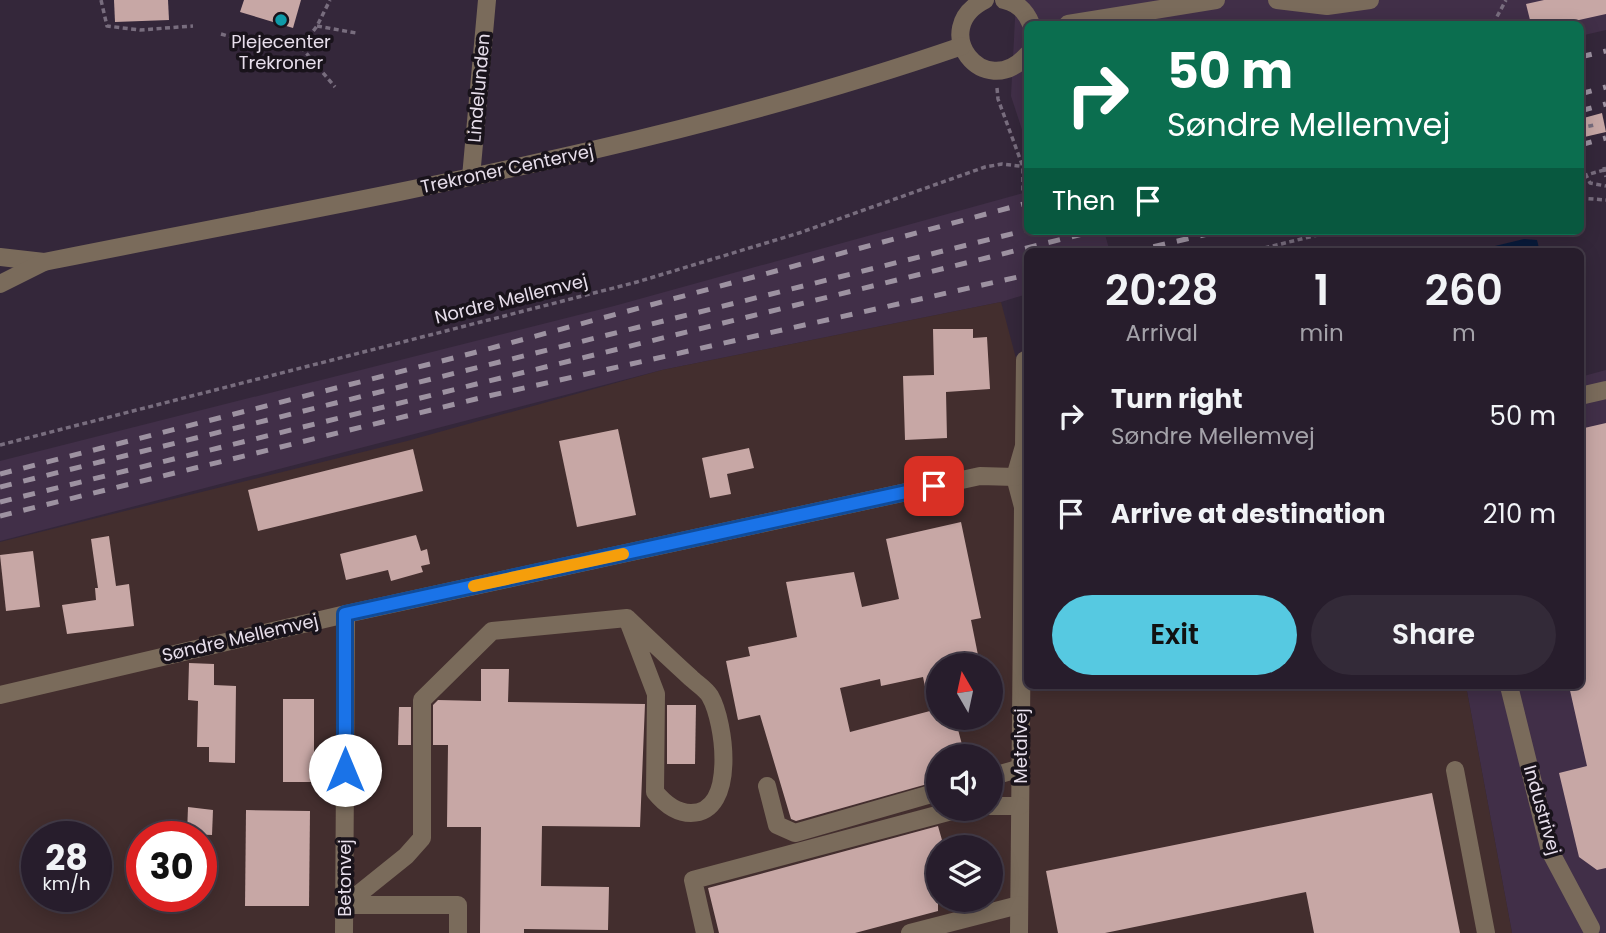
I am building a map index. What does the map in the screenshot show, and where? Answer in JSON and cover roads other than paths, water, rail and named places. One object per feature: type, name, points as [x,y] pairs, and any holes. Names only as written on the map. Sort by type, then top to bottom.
[{"type":"street","name":"Lindelunden","points":[[471,177],[487,0]]},
{"type":"street","points":[[985,0],[967,13],[960,35],[969,59],[981,68],[995,72],[1008,70],[1024,57]]},
{"type":"street","points":[[1004,0],[1014,2],[1027,14],[1030,21]]},
{"type":"street","points":[[1091,21],[1167,11],[1216,0]]},
{"type":"street","points":[[1277,0],[1370,0]]},
{"type":"street","name":"Trekroner Centervej","points":[[0,284],[44,262],[638,141],[759,109],[962,46]]},
{"type":"street","name":"Trekroner Centervej","points":[[0,257],[44,262]]},
{"type":"street","points":[[1584,395],[1606,390]]},
{"type":"street","points":[[1021,475],[1024,446]]},
{"type":"street","name":"Søndre Mellemvej","points":[[0,695],[345,614],[980,476],[1021,475]]},
{"type":"street","name":"Metalvej","points":[[1019,933],[1020,768],[1024,682],[1021,475]]},
{"type":"street","name":"Betonvej","points":[[344,933],[345,614]]},
{"type":"street","points":[[345,905],[406,856],[422,838],[422,700],[492,631],[627,618],[710,696],[719,728],[723,782],[712,806],[701,812],[688,813],[675,809],[655,792],[656,695],[627,618]]},
{"type":"street","name":"Industrivej","points":[[1510,689],[1550,851],[1594,927]]},
{"type":"street","points":[[1003,773],[1020,768]]},
{"type":"street","points":[[1455,770],[1486,933]]},
{"type":"street","points":[[767,786],[777,825],[796,833],[926,795]]},
{"type":"street","points":[[1003,806],[1020,806]]},
{"type":"street","points":[[705,933],[693,880],[926,818]]},
{"type":"street","points":[[345,905],[458,905],[458,933]]},
{"type":"street","points":[[910,933],[1019,905]]},
{"type":"water","points":[[1524,239],[1537,240],[1539,248],[1487,248]]},
{"type":"railway","points":[[1584,56],[1606,51]]},
{"type":"railway","points":[[1584,93],[1606,87]]},
{"type":"railway","points":[[1584,110],[1606,104]]},
{"type":"railway","points":[[1584,144],[1606,138]]},
{"type":"railway","points":[[0,474],[473,353],[1024,204]]},
{"type":"railway","points":[[0,487],[1024,231]]},
{"type":"railway","points":[[1026,248],[1079,235]]},
{"type":"railway","points":[[1147,248],[1204,235]]},
{"type":"railway","points":[[0,502],[1024,249]]},
{"type":"railway","points":[[0,516],[484,397],[1024,276]]},
{"type":"place","name":"Plejecenter Trekroner","points":[[281,20]]}]
